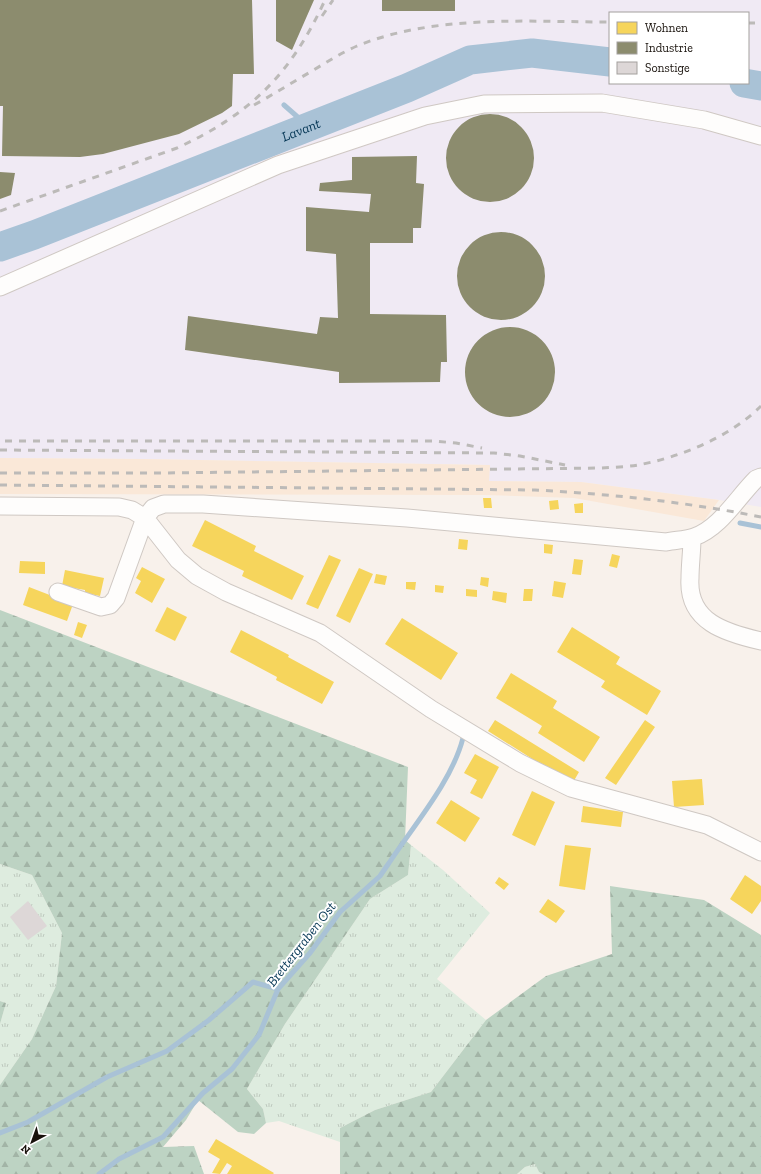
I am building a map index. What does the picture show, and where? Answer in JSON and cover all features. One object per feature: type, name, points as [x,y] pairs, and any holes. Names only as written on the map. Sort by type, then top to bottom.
[{"type":"street","points":[[0,287],[278,165],[425,116],[484,104],[602,103],[704,120],[761,136]]},
{"type":"street","points":[[58,592],[101,607],[110,605],[116,598],[145,518],[153,508],[164,504],[203,504],[399,518],[666,542],[692,538],[702,534],[728,511],[756,479],[761,477]]},
{"type":"street","points":[[0,506],[119,507],[132,510],[145,518],[178,560],[197,576],[226,592],[320,633],[431,709],[520,764],[571,788],[707,825],[761,852]]},
{"type":"street","points":[[692,538],[692,564],[689,579],[692,598],[702,617],[718,628],[740,636],[761,641]]},
{"type":"shaded area","points":[[0,0],[761,0],[761,507],[581,482],[489,481],[489,465],[0,458]]},
{"type":"shaded area","points":[[0,458],[490,465],[489,481],[581,482],[719,500],[704,521],[574,498],[485,495],[0,494]]},
{"type":"green space","points":[[0,610],[408,767],[405,840],[411,845],[408,875],[370,899],[285,1024],[247,1089],[263,1109],[266,1123],[254,1134],[238,1132],[198,1100],[186,1120],[163,1147],[194,1146],[204,1174],[0,1174],[0,1085],[32,1039],[56,986],[62,933],[32,875],[0,864]]},
{"type":"green space","points":[[411,845],[443,870],[490,913],[437,979],[486,1020],[431,1092],[375,1110],[340,1128],[340,1142],[279,1121],[266,1123],[263,1109],[247,1089],[285,1024],[370,899],[408,875]]},
{"type":"green space","points":[[0,864],[32,875],[62,933],[56,986],[32,1039],[0,1085],[0,1024],[6,1003],[0,1001]]},
{"type":"green space","points":[[610,886],[704,900],[761,935],[761,1174],[543,1174],[539,1172],[535,1164],[525,1167],[517,1174],[340,1174],[340,1128],[375,1110],[431,1092],[486,1020],[546,976],[612,954]]},
{"type":"green space","points":[[0,1001],[6,1003],[0,1024]]},
{"type":"green space","points":[[535,1164],[539,1172],[543,1174],[517,1174],[525,1167]]},
{"type":"building: Wohnen","points":[[483,498],[491,498],[492,508],[484,508]]},
{"type":"building: Wohnen","points":[[558,500],[559,509],[550,510],[549,501]]},
{"type":"building: Wohnen","points":[[583,503],[583,513],[575,513],[574,504]]},
{"type":"building: Wohnen","points":[[205,520],[256,546],[254,551],[304,576],[292,600],[242,576],[244,571],[192,546]]},
{"type":"building: Wohnen","points":[[459,539],[468,540],[467,550],[458,549]]},
{"type":"building: Wohnen","points":[[544,544],[553,545],[552,554],[544,553]]},
{"type":"building: Wohnen","points":[[612,554],[620,556],[617,568],[609,566]]},
{"type":"building: Wohnen","points":[[329,555],[341,560],[318,609],[306,604]]},
{"type":"building: Wohnen","points":[[574,559],[583,560],[581,575],[572,574]]},
{"type":"building: Wohnen","points":[[20,561],[45,562],[45,574],[19,573]]},
{"type":"building: Wohnen","points":[[142,567],[165,579],[152,603],[135,593],[141,581],[136,578]]},
{"type":"building: Wohnen","points":[[359,568],[373,574],[350,623],[336,616]]},
{"type":"building: Wohnen","points":[[65,570],[104,578],[100,596],[85,593],[85,590],[62,586]]},
{"type":"building: Wohnen","points":[[376,574],[387,576],[385,585],[374,583]]},
{"type":"building: Wohnen","points":[[481,577],[489,578],[488,587],[480,585]]},
{"type":"building: Wohnen","points":[[554,581],[566,583],[563,598],[552,596]]},
{"type":"building: Wohnen","points":[[406,582],[416,582],[415,590],[406,589]]},
{"type":"building: Wohnen","points":[[435,585],[444,586],[443,593],[435,592]]},
{"type":"building: Wohnen","points":[[29,587],[73,604],[67,621],[23,605]]},
{"type":"building: Wohnen","points":[[466,589],[477,590],[477,597],[466,596]]},
{"type":"building: Wohnen","points":[[524,589],[533,589],[532,601],[523,601]]},
{"type":"building: Wohnen","points":[[493,591],[507,593],[506,603],[492,600]]},
{"type":"building: Wohnen","points":[[167,607],[187,617],[175,641],[155,631]]},
{"type":"building: Wohnen","points":[[402,618],[458,653],[441,680],[385,644]]},
{"type":"building: Wohnen","points":[[78,622],[87,625],[82,638],[74,635]]},
{"type":"building: Wohnen","points":[[572,627],[620,657],[616,664],[661,691],[647,715],[601,687],[605,681],[557,652]]},
{"type":"building: Wohnen","points":[[241,630],[289,655],[288,657],[334,682],[322,704],[276,680],[277,677],[230,652]]},
{"type":"building: Wohnen","points":[[511,673],[557,701],[553,708],[600,737],[584,762],[538,733],[542,726],[496,698]]},
{"type":"building: Wohnen","points":[[495,720],[579,772],[572,784],[488,731]]},
{"type":"building: Wohnen","points":[[645,720],[655,727],[616,785],[605,778]]},
{"type":"building: Wohnen","points":[[475,754],[499,767],[482,799],[470,793],[477,780],[464,773]]},
{"type":"building: Wohnen","points":[[702,779],[704,805],[674,807],[672,781]]},
{"type":"building: Wohnen","points":[[532,791],[555,802],[535,846],[512,835]]},
{"type":"building: Wohnen","points":[[451,800],[480,818],[465,842],[436,823]]},
{"type":"building: Wohnen","points":[[583,806],[623,812],[621,827],[581,822]]},
{"type":"building: Wohnen","points":[[565,845],[591,848],[585,890],[559,886]]},
{"type":"building: Wohnen","points":[[745,875],[761,886],[761,901],[752,914],[730,899]]},
{"type":"building: Wohnen","points":[[499,877],[509,884],[504,890],[495,883]]},
{"type":"building: Wohnen","points":[[548,899],[565,911],[556,923],[539,912]]},
{"type":"building: Wohnen","points":[[216,1139],[274,1173],[227,1174],[232,1166],[227,1163],[220,1174],[212,1173],[220,1159],[208,1152]]},
{"type":"building: Industrie","points":[[0,0],[252,0],[254,74],[233,74],[232,106],[222,113],[179,134],[103,154],[80,157],[2,156],[3,106],[0,106]]},
{"type":"building: Industrie","points":[[276,0],[314,0],[292,50],[276,41]]},
{"type":"building: Industrie","points":[[382,0],[455,0],[455,11],[382,11]]},
{"type":"building: Industrie","points":[[490,114],[507,118],[521,127],[530,141],[534,158],[530,175],[521,189],[507,198],[490,202],[473,198],[459,189],[450,175],[446,158],[450,141],[459,127],[473,118]]},
{"type":"building: Industrie","points":[[417,156],[416,183],[424,184],[421,228],[413,228],[413,243],[370,243],[370,314],[446,315],[447,362],[441,362],[440,382],[339,383],[339,372],[185,350],[188,316],[317,334],[320,317],[338,318],[336,254],[306,251],[306,207],[369,212],[371,194],[319,191],[320,183],[352,180],[352,157]]},
{"type":"building: Industrie","points":[[0,172],[15,173],[11,195],[0,199]]},
{"type":"building: Industrie","points":[[492,232],[510,232],[526,239],[538,251],[545,267],[545,285],[538,301],[526,313],[510,320],[492,320],[476,313],[464,301],[457,285],[457,267],[464,251],[476,239]]},
{"type":"building: Industrie","points":[[510,327],[527,330],[542,340],[552,355],[555,372],[552,389],[542,404],[527,414],[510,417],[493,414],[478,404],[468,389],[465,372],[468,355],[478,340],[493,330]]},
{"type":"building: Sonstige","points":[[28,901],[47,926],[28,940],[10,917]]},
{"type":"waterway","name":"Lavant","points":[[0,247],[407,88],[470,60],[532,53],[609,62]]},
{"type":"waterway","name":"Lavant","points":[[749,84],[761,86]]},
{"type":"waterway","points":[[284,105],[309,127]]},
{"type":"waterway","name":"Brettergraben Ost","points":[[740,523],[761,527]]},
{"type":"waterway","name":"Brettergraben Ost","points":[[99,1174],[119,1159],[163,1137],[203,1093],[232,1069],[259,1035],[278,989],[310,953],[340,912],[380,876],[441,786],[458,754],[463,738]]},
{"type":"waterway","points":[[0,1133],[28,1122],[107,1077],[167,1051],[209,1020],[253,982],[278,989]]},
{"type":"railway","points":[[0,211],[177,148],[227,121],[266,89],[283,70],[298,50],[325,0]]},
{"type":"railway","points":[[322,16],[333,0]]},
{"type":"railway","points":[[254,105],[345,52],[357,46],[387,36],[450,24],[514,21],[609,22]]},
{"type":"railway","points":[[749,23],[761,23]]},
{"type":"railway","points":[[0,473],[159,473],[602,468],[629,466],[671,457],[704,444],[735,427],[761,406]]},
{"type":"railway","points":[[5,441],[433,441],[456,443],[482,448]]},
{"type":"railway","points":[[0,450],[494,453],[520,456],[565,465]]},
{"type":"railway","points":[[0,485],[535,490],[648,499],[761,517]]}]
